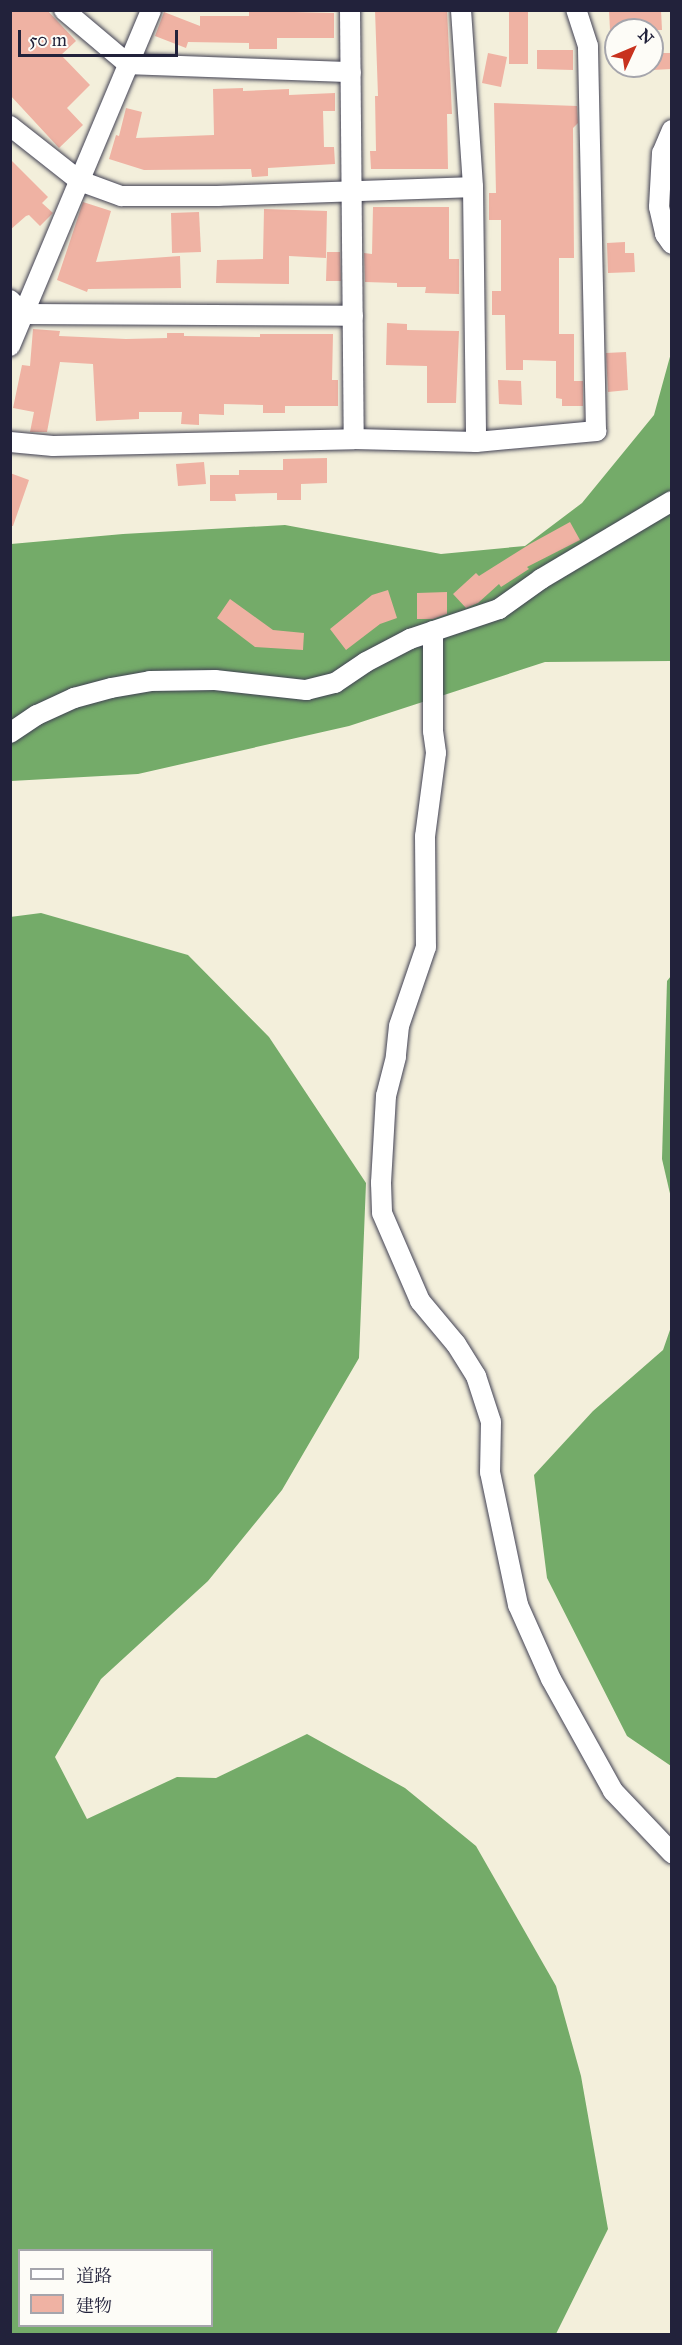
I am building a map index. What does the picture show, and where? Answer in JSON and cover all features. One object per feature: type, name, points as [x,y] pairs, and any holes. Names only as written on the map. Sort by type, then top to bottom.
[{"type":"street","points":[[64,10],[128,64],[351,72]]},
{"type":"street","points":[[10,346],[17,307],[80,181],[151,10]]},
{"type":"street","points":[[350,10],[354,439]]},
{"type":"street","points":[[461,10],[473,188],[476,442]]},
{"type":"street","points":[[10,442],[53,446],[354,439],[476,442],[596,431],[588,46],[576,10]]},
{"type":"street","points":[[10,126],[80,181],[121,196],[219,196],[352,190],[473,188]]},
{"type":"street","points":[[672,130],[662,153],[659,207],[665,234],[672,244]]},
{"type":"street","points":[[17,307],[353,316]]},
{"type":"street","points":[[10,733],[37,715],[74,698],[150,681],[215,680],[306,690],[336,683],[366,662],[410,639],[499,609],[541,579],[672,501]]},
{"type":"street","points":[[433,631],[433,731],[436,753],[425,836],[426,947],[399,1026],[396,1057],[387,1096],[381,1183],[382,1213],[420,1301],[456,1344],[476,1376],[491,1422],[490,1472],[518,1605],[546,1668],[614,1791],[672,1853]]},
{"type":"green space","points":[[671,353],[671,661],[545,662],[349,726],[138,774],[11,781],[11,544],[123,534],[285,525],[441,554],[525,546],[582,503],[654,415]]},
{"type":"green space","points":[[41,913],[188,955],[269,1037],[366,1183],[359,1358],[282,1490],[208,1581],[101,1679],[55,1757],[87,1819],[177,1777],[216,1778],[307,1734],[405,1788],[476,1846],[556,1986],[581,2076],[608,2229],[556,2334],[11,2334],[10,917]]},
{"type":"green space","points":[[671,976],[671,1198],[662,1159],[667,981]]},
{"type":"green space","points":[[671,1327],[672,1766],[627,1736],[547,1578],[534,1475],[593,1411],[663,1350]]},
{"type":"building","points":[[10,10],[47,10],[76,41],[61,55],[90,85],[67,108],[83,125],[59,148],[10,95]]},
{"type":"building","points":[[375,10],[447,10],[452,114],[447,114],[448,169],[371,169],[370,151],[376,151],[375,96],[378,96]]},
{"type":"building","points":[[509,10],[528,10],[528,64],[509,64]]},
{"type":"building","points":[[609,10],[661,10],[661,18],[609,18]]},
{"type":"building","points":[[249,11],[334,13],[334,38],[277,38],[277,49],[249,49],[249,43],[188,42],[186,48],[155,36],[164,12],[200,26],[200,16],[249,16]]},
{"type":"building","points":[[537,50],[573,50],[573,70],[537,69]]},
{"type":"building","points":[[488,53],[507,57],[501,87],[482,83]]},
{"type":"building","points":[[664,53],[672,53],[672,69],[664,69]]},
{"type":"building","points":[[243,88],[243,91],[289,89],[289,95],[335,93],[335,111],[323,111],[324,147],[334,147],[335,164],[268,168],[268,176],[252,177],[251,169],[144,170],[109,159],[116,135],[119,136],[126,108],[142,112],[136,138],[214,135],[213,89]]},
{"type":"building","points":[[494,103],[577,106],[578,123],[573,128],[574,258],[559,258],[559,334],[574,334],[574,381],[583,381],[583,406],[562,406],[562,399],[556,398],[556,361],[523,360],[523,370],[506,370],[505,315],[492,315],[492,291],[501,291],[501,220],[489,220],[489,193],[496,193]]},
{"type":"building","points":[[10,159],[48,197],[42,203],[53,213],[40,226],[29,215],[10,230]]},
{"type":"building","points":[[83,202],[111,211],[96,262],[180,256],[181,288],[88,289],[87,292],[57,280]]},
{"type":"building","points":[[373,207],[449,207],[449,259],[459,259],[459,294],[425,293],[426,287],[397,287],[397,283],[365,282],[364,253],[372,254]]},
{"type":"building","points":[[264,209],[327,211],[326,258],[289,256],[289,284],[216,283],[217,260],[263,259]]},
{"type":"building","points":[[199,212],[201,252],[172,253],[171,213]]},
{"type":"building","points":[[625,242],[625,253],[634,253],[635,272],[608,273],[607,243]]},
{"type":"building","points":[[327,252],[340,252],[341,281],[326,281]]},
{"type":"building","points":[[387,323],[407,324],[407,330],[459,331],[456,403],[427,403],[427,366],[386,365]]},
{"type":"building","points":[[33,329],[60,331],[59,336],[126,339],[167,338],[167,333],[184,333],[184,336],[260,337],[260,334],[333,334],[332,380],[338,380],[338,406],[285,406],[285,413],[263,413],[263,405],[224,404],[224,415],[199,414],[199,425],[181,424],[182,412],[139,412],[139,419],[96,421],[93,364],[60,362],[47,432],[30,432],[34,412],[13,408],[22,365],[30,366]]},
{"type":"building","points":[[626,352],[628,390],[608,392],[606,353]]},
{"type":"building","points":[[498,380],[521,381],[522,405],[499,404]]},
{"type":"building","points":[[327,458],[327,483],[301,484],[301,500],[277,500],[277,493],[235,494],[236,501],[210,501],[210,475],[239,475],[239,470],[283,470],[283,459]]},
{"type":"building","points":[[204,462],[206,484],[178,486],[176,464]]},
{"type":"building","points":[[10,473],[29,480],[13,526],[10,526]]},
{"type":"building","points":[[570,522],[580,540],[527,567],[529,569],[501,587],[499,584],[478,603],[466,608],[453,594],[476,573],[479,576]]},
{"type":"building","points":[[388,590],[397,618],[380,624],[346,650],[330,629],[372,595]]},
{"type":"building","points":[[447,592],[447,614],[433,619],[417,619],[417,593]]},
{"type":"building","points":[[230,599],[273,630],[304,633],[303,650],[255,647],[217,618]]}]
